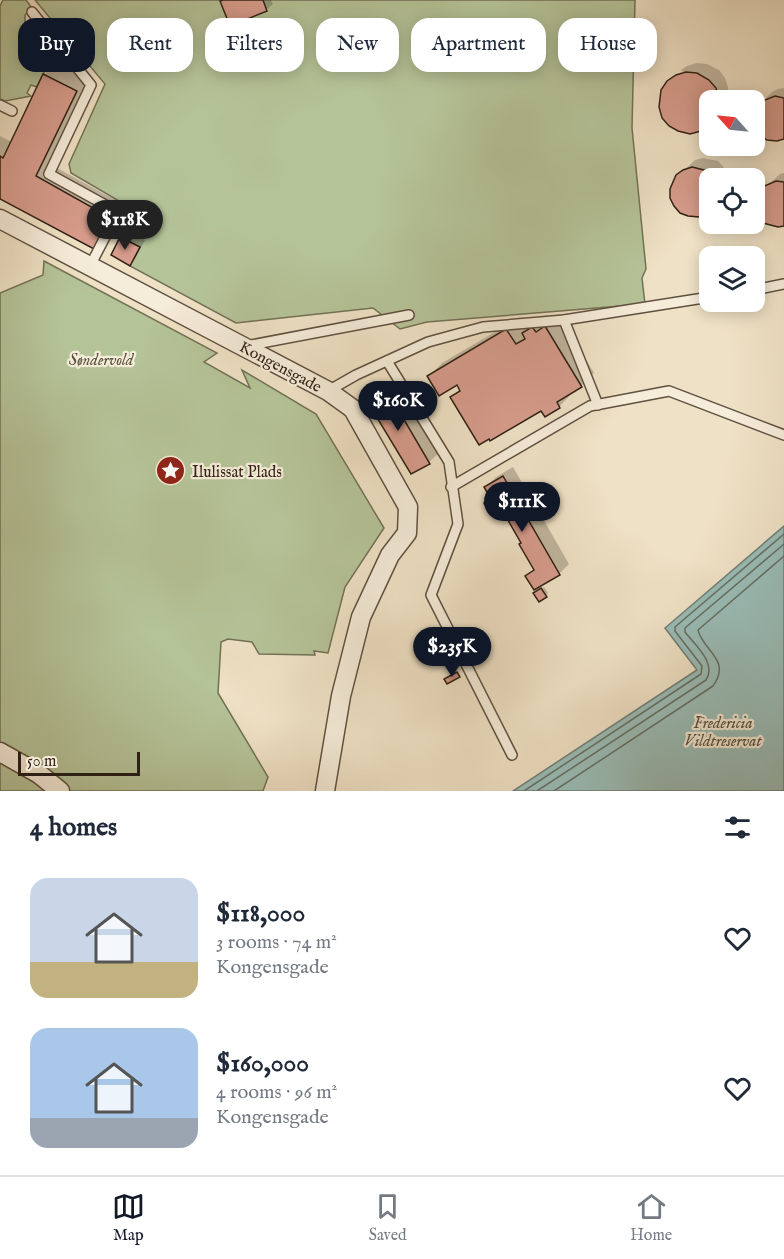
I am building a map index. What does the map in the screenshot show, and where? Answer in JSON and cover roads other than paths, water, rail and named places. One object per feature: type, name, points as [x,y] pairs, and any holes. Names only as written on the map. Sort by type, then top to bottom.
[{"type":"street","name":"Kongensgade","points":[[0,219],[328,391],[353,409],[408,507],[407,533],[390,555],[361,617],[341,696],[325,791]]},
{"type":"street","points":[[0,752],[39,774],[60,791]]},
{"type":"lane","points":[[33,12],[91,85],[49,174],[118,212],[90,266]]},
{"type":"lane","points":[[0,105],[12,111]]},
{"type":"lane","points":[[765,288],[784,284]]},
{"type":"lane","points":[[328,391],[356,375],[428,342],[483,327],[564,320],[699,299]]},
{"type":"lane","points":[[244,346],[409,315]]},
{"type":"lane","points":[[564,320],[597,405]]},
{"type":"lane","points":[[387,361],[449,462],[458,524],[431,595],[512,755]]},
{"type":"lane","points":[[451,487],[590,406],[669,391],[784,435]]},
{"type":"water","name":"Fredericia Vildtreservat","points":[[784,526],[784,791],[513,791],[697,670],[665,628]]},
{"type":"place","name":"Ilulissat Plads","points":[[171,471]]},
{"type":"park label","name":"Søndervold","points":[[101,359]]}]
